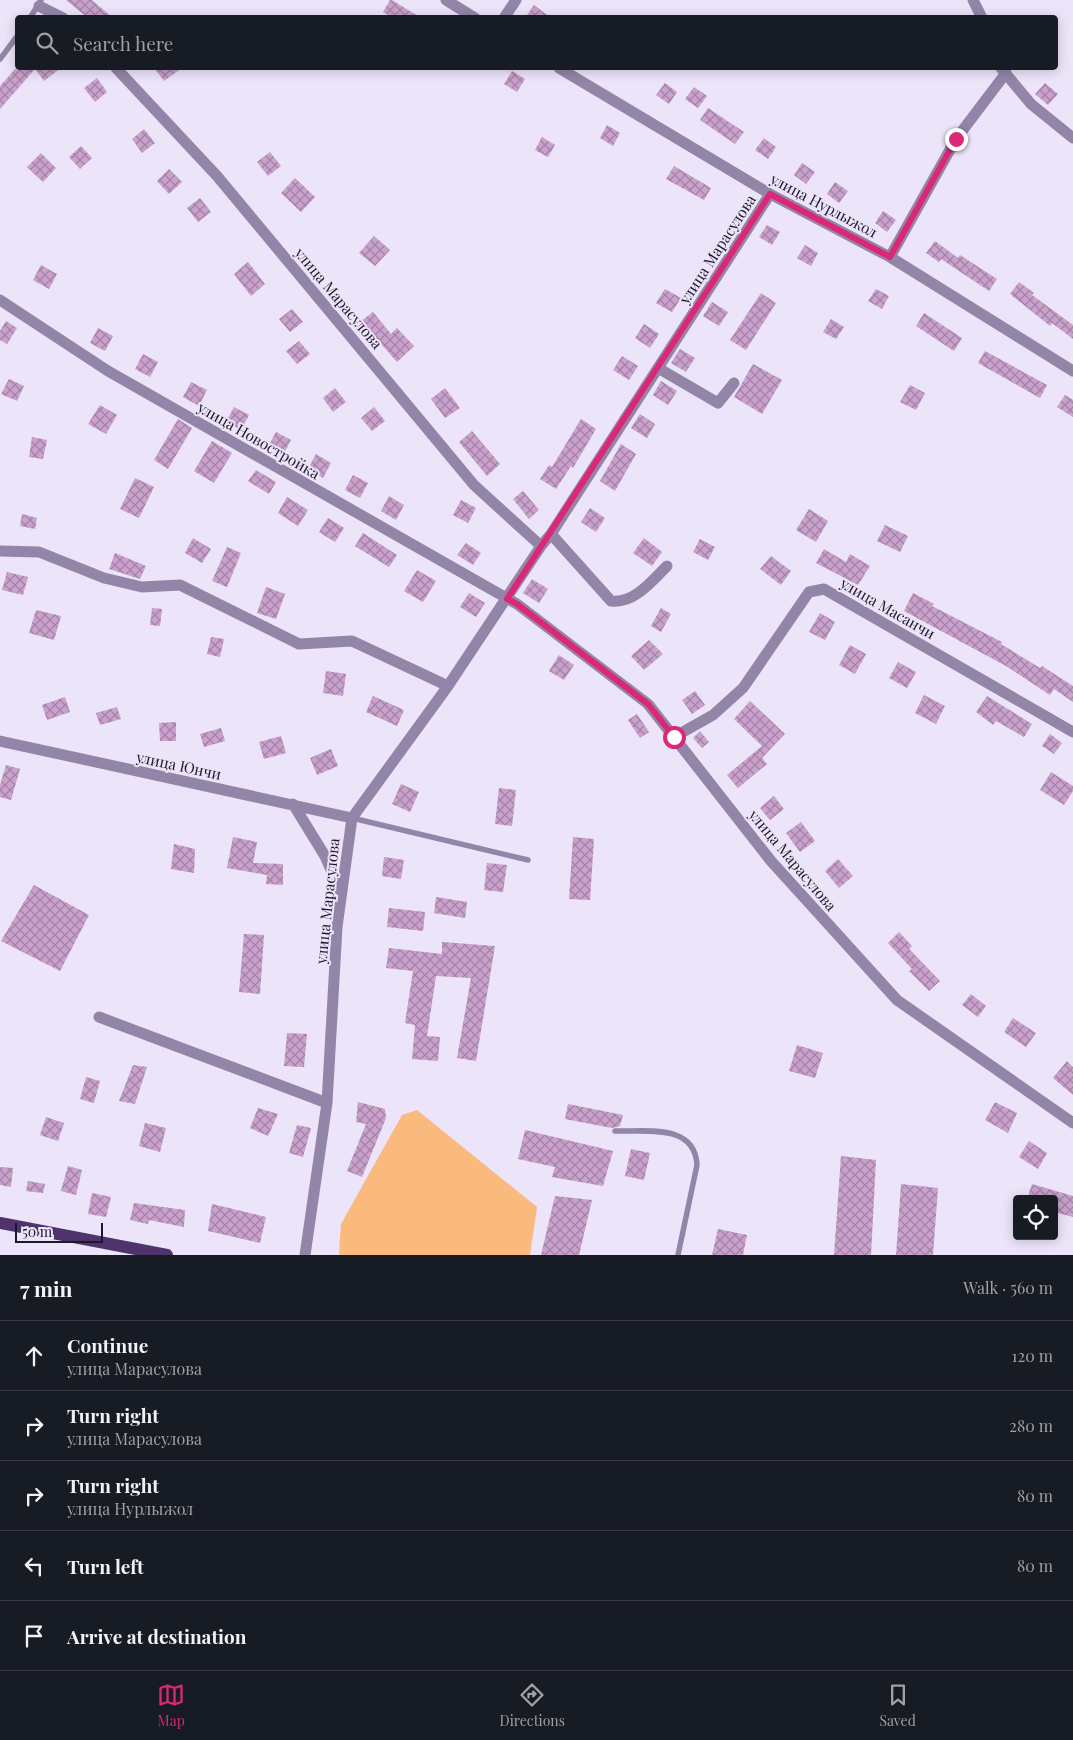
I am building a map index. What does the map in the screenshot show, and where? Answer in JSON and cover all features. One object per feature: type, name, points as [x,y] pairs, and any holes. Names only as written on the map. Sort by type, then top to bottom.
[{"type":"main road","points":[[0,1223],[167,1255]]},
{"type":"street","points":[[446,0],[470,15]]},
{"type":"street","points":[[506,15],[516,0]]},
{"type":"street","points":[[973,0],[980,15]]},
{"type":"street","points":[[40,3],[58,15]]},
{"type":"street","name":"улица Марасулова","points":[[118,70],[229,191],[474,485],[541,546]]},
{"type":"street","name":"улица Нурлыжол","points":[[562,70],[770,194],[890,257],[1073,372]]},
{"type":"street","points":[[890,257],[956,139],[1003,70],[1031,104],[1073,138]]},
{"type":"street","name":"улица Марасулова","points":[[305,1255],[327,1103],[341,893],[352,818],[448,686],[541,546],[551,534],[770,194]]},
{"type":"street","name":"улица Новостройка","points":[[0,300],[108,371],[507,599]]},
{"type":"street","points":[[658,368],[718,403],[734,383]]},
{"type":"street","points":[[551,534],[611,601],[622,603],[640,592],[667,566]]},
{"type":"street","points":[[0,550],[39,552],[104,578],[142,587],[180,585],[299,644],[352,641],[448,686]]},
{"type":"street","name":"улица Масанчи","points":[[674,737],[713,715],[743,688],[809,592],[824,589],[1073,732]]},
{"type":"street","name":"улица Марасулова","points":[[507,599],[517,604],[648,704],[772,861],[897,1000],[1073,1123]]},
{"type":"street","name":"улица Юнчи","points":[[0,741],[352,818]]},
{"type":"street","points":[[293,804],[325,856],[341,893]]},
{"type":"street","points":[[99,1017],[327,1103]]},
{"type":"lane","points":[[32,15],[40,3]]},
{"type":"lane","points":[[0,59],[15,39]]},
{"type":"lane","points":[[352,818],[528,860]]},
{"type":"lane","points":[[615,1130],[679,1134],[690,1142],[697,1152],[697,1165],[678,1255]]},
{"type":"shaded area","points":[[417,1110],[537,1207],[530,1255],[339,1255],[341,1224],[402,1115]]},
{"type":"building","points":[[66,0],[92,0],[110,15],[84,15]]},
{"type":"building","points":[[390,0],[392,0],[416,15],[388,15],[383,12]]},
{"type":"building","points":[[534,5],[547,15],[527,15]]},
{"type":"building","points":[[15,69],[34,70],[0,109],[0,86]]},
{"type":"building","points":[[36,70],[58,70],[44,81]]},
{"type":"building","points":[[156,70],[179,70],[164,81]]},
{"type":"building","points":[[512,71],[525,79],[517,92],[504,84]]},
{"type":"building","points":[[97,78],[107,92],[95,102],[84,88]]},
{"type":"building","points":[[665,83],[677,92],[669,104],[656,95]]},
{"type":"building","points":[[1045,83],[1058,94],[1048,105],[1035,94]]},
{"type":"building","points":[[694,87],[707,96],[698,108],[685,99]]},
{"type":"building","points":[[708,108],[744,132],[735,144],[700,120]]},
{"type":"building","points":[[607,125],[620,133],[613,146],[600,138]]},
{"type":"building","points":[[144,129],[155,143],[142,153],[132,139]]},
{"type":"building","points":[[542,137],[555,145],[548,157],[535,150]]},
{"type":"building","points":[[764,138],[776,147],[768,159],[755,150]]},
{"type":"building","points":[[81,146],[92,158],[80,169],[69,157]]},
{"type":"building","points":[[270,152],[281,166],[268,176],[257,162]]},
{"type":"building","points":[[41,153],[56,168],[43,182],[27,167]]},
{"type":"building","points":[[802,163],[815,172],[806,184],[794,175]]},
{"type":"building","points":[[674,166],[711,188],[704,200],[666,179]]},
{"type":"building","points":[[169,169],[182,182],[169,194],[157,181]]},
{"type":"building","points":[[295,178],[315,197],[301,212],[281,193]]},
{"type":"building","points":[[835,182],[848,191],[839,203],[827,194]]},
{"type":"building","points":[[200,198],[211,212],[198,222],[187,208]]},
{"type":"building","points":[[883,211],[896,220],[887,232],[875,223]]},
{"type":"building","points":[[767,225],[780,232],[772,245],[759,237]]},
{"type":"building","points":[[374,236],[390,250],[375,266],[359,253]]},
{"type":"building","points":[[935,241],[958,258],[960,255],[997,279],[989,291],[941,259],[939,262],[926,253]]},
{"type":"building","points":[[805,245],[818,253],[811,266],[797,258]]},
{"type":"building","points":[[248,262],[265,284],[251,296],[234,274]]},
{"type":"building","points":[[41,265],[57,274],[49,289],[33,280]]},
{"type":"building","points":[[1019,282],[1034,293],[1032,295],[1073,325],[1073,339],[1052,323],[1050,326],[1010,294]]},
{"type":"building","points":[[665,289],[681,298],[672,312],[656,303]]},
{"type":"building","points":[[876,289],[889,296],[882,309],[868,301]]},
{"type":"building","points":[[761,293],[776,303],[746,350],[730,340]]},
{"type":"building","points":[[712,302],[728,312],[719,326],[703,316]]},
{"type":"building","points":[[292,309],[303,322],[290,332],[279,319]]},
{"type":"building","points":[[373,312],[391,334],[397,328],[414,346],[397,362],[361,321]]},
{"type":"building","points":[[924,313],[962,338],[954,351],[916,326]]},
{"type":"building","points":[[831,319],[844,327],[836,339],[823,332]]},
{"type":"building","points":[[6,321],[17,328],[7,344],[0,340],[0,331]]},
{"type":"building","points":[[644,324],[659,334],[650,348],[635,338]]},
{"type":"building","points":[[98,328],[113,336],[105,351],[90,343]]},
{"type":"building","points":[[299,341],[310,354],[297,364],[286,351]]},
{"type":"building","points":[[680,349],[695,358],[686,372],[671,363]]},
{"type":"building","points":[[985,351],[1047,385],[1040,398],[978,363]]},
{"type":"building","points":[[143,354],[158,362],[150,377],[135,369]]},
{"type":"building","points":[[622,356],[638,366],[629,380],[613,370]]},
{"type":"building","points":[[753,364],[782,380],[762,414],[734,397]]},
{"type":"building","points":[[9,379],[24,386],[17,401],[1,394]]},
{"type":"building","points":[[661,381],[677,391],[668,405],[653,395]]},
{"type":"building","points":[[191,382],[207,390],[199,406],[183,397]]},
{"type":"building","points":[[910,385],[925,393],[916,410],[900,402]]},
{"type":"building","points":[[335,388],[346,402],[333,412],[323,398]]},
{"type":"building","points":[[445,388],[460,408],[445,418],[431,399]]},
{"type":"building","points":[[1065,395],[1073,400],[1073,417],[1057,407]]},
{"type":"building","points":[[100,405],[117,415],[106,434],[88,424]]},
{"type":"building","points":[[234,407],[249,415],[241,430],[226,422]]},
{"type":"building","points":[[374,407],[385,421],[372,431],[361,418]]},
{"type":"building","points":[[640,414],[655,424],[647,438],[631,428]]},
{"type":"building","points":[[178,419],[192,428],[168,469],[154,460]]},
{"type":"building","points":[[581,419],[596,429],[573,468],[571,466],[556,489],[540,479],[549,465],[552,467]]},
{"type":"building","points":[[472,431],[500,464],[487,476],[459,442]]},
{"type":"building","points":[[276,432],[291,440],[283,455],[268,447]]},
{"type":"building","points":[[32,437],[47,440],[43,459],[29,457]]},
{"type":"building","points":[[212,441],[232,453],[214,483],[194,471]]},
{"type":"building","points":[[621,444],[636,454],[615,491],[600,481]]},
{"type":"building","points":[[316,454],[331,463],[323,478],[308,469]]},
{"type":"building","points":[[256,470],[276,482],[269,494],[248,481]]},
{"type":"building","points":[[353,475],[368,483],[360,498],[345,490]]},
{"type":"building","points":[[135,478],[154,487],[139,518],[120,509]]},
{"type":"building","points":[[523,491],[539,510],[529,519],[513,499]]},
{"type":"building","points":[[389,496],[404,505],[396,520],[381,511]]},
{"type":"building","points":[[287,497],[308,510],[298,526],[278,513]]},
{"type":"building","points":[[461,500],[476,508],[468,523],[453,515]]},
{"type":"building","points":[[590,508],[605,518],[596,532],[581,522]]},
{"type":"building","points":[[809,509],[828,521],[816,542],[796,530]]},
{"type":"building","points":[[22,514],[37,518],[35,529],[20,526]]},
{"type":"building","points":[[328,518],[344,528],[335,542],[319,532]]},
{"type":"building","points":[[885,525],[908,536],[900,552],[877,541]]},
{"type":"building","points":[[363,533],[397,555],[389,567],[355,546]]},
{"type":"building","points":[[193,538],[211,549],[202,563],[185,553]]},
{"type":"building","points":[[644,538],[662,552],[652,566],[633,553]]},
{"type":"building","points":[[700,539],[715,547],[708,560],[693,552]]},
{"type":"building","points":[[466,543],[481,553],[473,565],[457,555]]},
{"type":"building","points":[[227,547],[241,553],[227,587],[212,581]]},
{"type":"building","points":[[824,549],[846,562],[850,554],[870,566],[858,585],[816,563]]},
{"type":"building","points":[[115,553],[146,566],[140,579],[109,569]]},
{"type":"building","points":[[771,556],[791,571],[781,585],[760,569]]},
{"type":"building","points":[[417,570],[436,581],[423,602],[404,591]]},
{"type":"building","points":[[7,572],[28,577],[23,595],[2,590]]},
{"type":"building","points":[[532,579],[548,589],[539,603],[523,593]]},
{"type":"building","points":[[266,587],[285,594],[276,619],[257,613]]},
{"type":"building","points":[[469,593],[485,603],[476,617],[460,607]]},
{"type":"building","points":[[913,593],[934,604],[932,606],[1002,642],[1001,644],[1040,668],[1042,666],[1073,686],[1073,702],[1054,689],[1050,695],[1006,666],[904,611]]},
{"type":"building","points":[[152,608],[162,609],[160,626],[150,625]]},
{"type":"building","points":[[661,608],[671,614],[661,632],[651,626]]},
{"type":"building","points":[[36,610],[61,616],[54,640],[29,633]]},
{"type":"building","points":[[820,613],[835,622],[825,640],[809,632]]},
{"type":"building","points":[[211,637],[224,639],[220,657],[207,654]]},
{"type":"building","points":[[649,640],[663,654],[644,670],[631,656]]},
{"type":"building","points":[[850,645],[866,654],[855,674],[839,665]]},
{"type":"building","points":[[559,655],[574,665],[564,680],[549,671]]},
{"type":"building","points":[[898,662],[916,672],[907,688],[889,678]]},
{"type":"building","points":[[326,671],[346,674],[343,696],[323,693]]},
{"type":"building","points":[[695,691],[705,705],[692,714],[682,700]]},
{"type":"building","points":[[924,695],[945,706],[936,724],[915,713]]},
{"type":"building","points":[[373,696],[404,710],[397,726],[366,712]]},
{"type":"building","points":[[987,696],[1032,724],[1024,737],[996,721],[993,725],[976,712]]},
{"type":"building","points":[[65,697],[70,712],[47,720],[42,705]]},
{"type":"building","points":[[750,701],[785,734],[762,758],[767,764],[738,788],[727,775],[762,746],[734,719]]},
{"type":"building","points":[[117,707],[121,719],[100,725],[96,713]]},
{"type":"building","points":[[637,714],[649,732],[640,738],[628,720]]},
{"type":"building","points":[[176,722],[176,741],[160,741],[159,723]]},
{"type":"building","points":[[221,728],[225,741],[204,747],[200,734]]},
{"type":"building","points":[[700,731],[709,742],[702,748],[693,738]]},
{"type":"building","points":[[1050,734],[1062,743],[1054,754],[1042,746]]},
{"type":"building","points":[[281,736],[286,753],[264,759],[259,742]]},
{"type":"building","points":[[331,749],[338,766],[317,775],[310,758]]},
{"type":"building","points":[[6,765],[20,769],[11,800],[0,797],[0,785]]},
{"type":"building","points":[[1051,772],[1073,786],[1073,791],[1064,805],[1040,790]]},
{"type":"building","points":[[401,784],[419,792],[410,812],[392,804]]},
{"type":"building","points":[[499,788],[516,790],[512,826],[495,824]]},
{"type":"building","points":[[774,796],[784,809],[770,820],[760,808]]},
{"type":"building","points":[[801,822],[815,841],[800,852],[786,833]]},
{"type":"building","points":[[233,837],[257,842],[253,863],[283,864],[283,885],[266,884],[267,875],[227,868]]},
{"type":"building","points":[[573,837],[594,839],[590,900],[569,899]]},
{"type":"building","points":[[174,844],[195,849],[194,873],[171,869]]},
{"type":"building","points":[[384,857],[404,860],[401,879],[382,876]]},
{"type":"building","points":[[838,859],[853,876],[839,888],[825,871]]},
{"type":"building","points":[[487,863],[507,865],[503,892],[484,890]]},
{"type":"building","points":[[34,885],[89,915],[60,971],[1,941]]},
{"type":"building","points":[[436,897],[467,902],[465,918],[434,913]]},
{"type":"building","points":[[389,908],[425,912],[423,931],[387,927]]},
{"type":"building","points":[[899,932],[912,946],[909,949],[940,981],[929,991],[909,971],[912,969],[888,943]]},
{"type":"building","points":[[244,934],[264,935],[260,994],[239,992]]},
{"type":"building","points":[[442,942],[495,946],[476,1061],[457,1058],[471,978],[436,976],[427,1036],[440,1037],[438,1061],[412,1059],[415,1025],[405,1023],[413,971],[386,968],[389,948],[442,954]]},
{"type":"building","points":[[971,994],[986,1006],[978,1017],[962,1005]]},
{"type":"building","points":[[1013,1018],[1036,1033],[1026,1047],[1004,1032]]},
{"type":"building","points":[[287,1033],[307,1034],[304,1067],[284,1066]]},
{"type":"building","points":[[797,1045],[823,1053],[815,1078],[789,1071]]},
{"type":"building","points":[[1067,1061],[1073,1067],[1073,1095],[1053,1078]]},
{"type":"building","points":[[133,1065],[147,1067],[135,1104],[119,1101]]},
{"type":"building","points":[[86,1077],[100,1081],[94,1103],[80,1099]]},
{"type":"building","points":[[358,1102],[385,1109],[386,1118],[362,1177],[347,1171],[366,1124],[356,1122]]},
{"type":"building","points":[[995,1102],[1017,1113],[1008,1133],[985,1120]]},
{"type":"building","points":[[568,1104],[623,1115],[620,1126],[612,1128],[565,1119]]},
{"type":"building","points":[[258,1108],[278,1114],[268,1136],[250,1128]]},
{"type":"building","points":[[46,1117],[64,1123],[58,1141],[40,1135]]},
{"type":"building","points":[[145,1123],[166,1128],[160,1152],[139,1146]]},
{"type":"building","points":[[297,1125],[311,1128],[303,1157],[289,1153]]},
{"type":"building","points":[[525,1130],[613,1151],[603,1186],[552,1177],[555,1167],[518,1159]]},
{"type":"building","points":[[1029,1141],[1047,1153],[1038,1169],[1019,1157]]},
{"type":"building","points":[[631,1149],[650,1153],[644,1180],[625,1176]]},
{"type":"building","points":[[841,1156],[876,1160],[871,1255],[834,1255]]},
{"type":"building","points":[[68,1166],[82,1170],[76,1195],[61,1191]]},
{"type":"building","points":[[0,1167],[13,1168],[11,1187],[0,1185]]},
{"type":"building","points":[[28,1181],[45,1184],[43,1193],[26,1191]]},
{"type":"building","points":[[901,1184],[938,1188],[933,1255],[896,1255]]},
{"type":"building","points":[[1032,1184],[1073,1196],[1073,1217],[1058,1213],[1058,1195],[1028,1195]]},
{"type":"building","points":[[92,1193],[111,1197],[106,1217],[88,1214]]},
{"type":"building","points":[[555,1196],[592,1200],[579,1255],[541,1255]]},
{"type":"building","points":[[134,1203],[185,1210],[184,1227],[149,1220],[148,1224],[130,1220]]},
{"type":"building","points":[[212,1204],[266,1217],[260,1243],[208,1231]]},
{"type":"building","points":[[718,1229],[747,1235],[743,1255],[712,1255]]},
{"type":"route","points":[[674,737],[648,704],[517,604],[507,599],[666,357],[770,194],[890,257],[956,139]]}]
